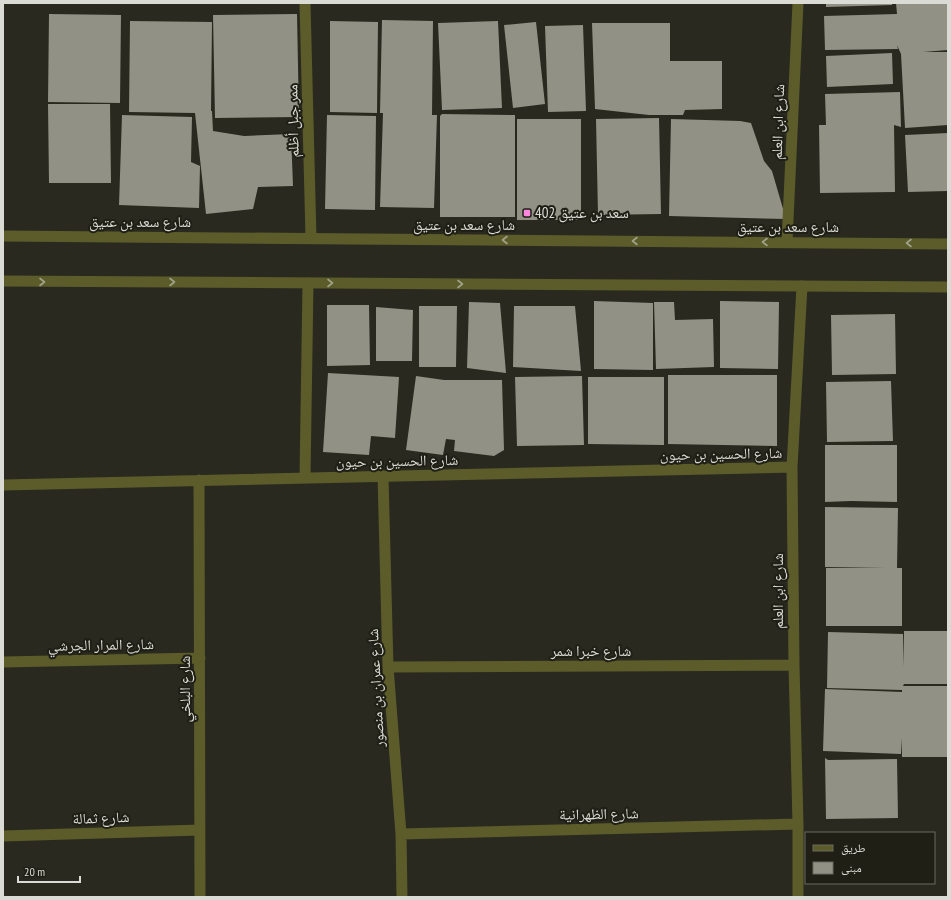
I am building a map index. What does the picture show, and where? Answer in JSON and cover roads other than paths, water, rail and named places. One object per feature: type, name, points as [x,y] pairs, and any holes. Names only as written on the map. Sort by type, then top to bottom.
[{"type":"street","name":"ممر جبل أظلم","points":[[305,3],[311,238]]},
{"type":"street","name":"شارع ابن العلم","points":[[787,242],[798,3]]},
{"type":"street","name":"شارع سعد بن عتيق","points":[[3,236],[948,244]]},
{"type":"street","points":[[3,281],[948,287]]},
{"type":"street","points":[[305,478],[308,283]]},
{"type":"street","name":"شارع ابن العلم","points":[[798,897],[792,467],[802,286]]},
{"type":"street","name":"شارع الحسين بن حيون","points":[[3,485],[792,467]]},
{"type":"street","name":"شارع عمران بن منصور","points":[[383,476],[388,667],[401,834],[402,897]]},
{"type":"street","name":"شارع البلخي","points":[[199,480],[200,897]]},
{"type":"street","name":"شارع المرار الجرشي","points":[[3,662],[200,658]]},
{"type":"street","name":"شارع خبرا شمر","points":[[388,667],[794,665]]},
{"type":"street","name":"شارع الظهرانية","points":[[401,834],[798,824]]},
{"type":"street","name":"شارع ثمالة","points":[[3,836],[200,830]]},
{"type":"place","name":"سعد بن عتيق 402","points":[[527,213]]}]
